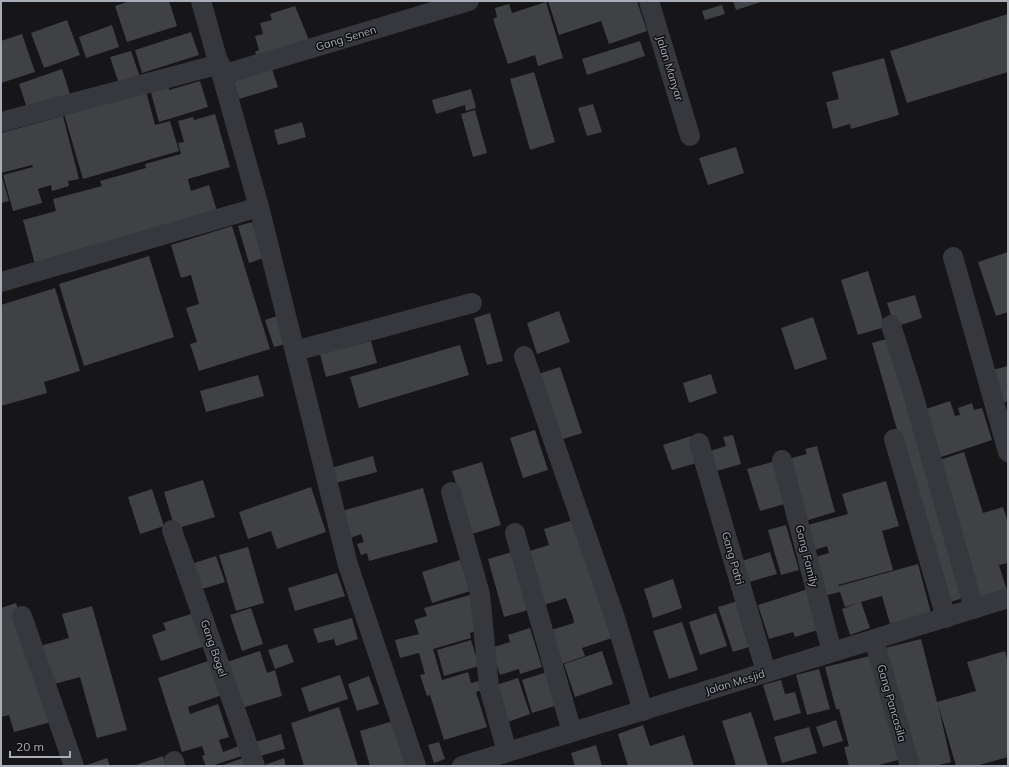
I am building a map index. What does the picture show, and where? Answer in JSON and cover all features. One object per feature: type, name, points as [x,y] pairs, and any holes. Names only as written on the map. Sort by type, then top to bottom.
[{"type":"street","points":[[201,1],[259,207],[348,565],[416,766]]},
{"type":"street","name":"Gang Senen","points":[[1,122],[221,69],[469,1]]},
{"type":"street","name":"Jalan Manyar","points":[[649,1],[690,136]]},
{"type":"street","points":[[1,282],[259,207]]},
{"type":"street","points":[[952,256],[1008,452]]},
{"type":"street","points":[[294,351],[472,303]]},
{"type":"street","points":[[891,325],[912,391],[974,609]]},
{"type":"street","points":[[524,356],[615,618],[643,711]]},
{"type":"street","points":[[894,439],[946,618]]},
{"type":"street","name":"Gang Patri","points":[[699,442],[766,672]]},
{"type":"street","name":"Gang Family","points":[[782,460],[832,652]]},
{"type":"street","points":[[451,492],[480,594],[489,687],[507,752]]},
{"type":"street","name":"Gang Bogel","points":[[172,530],[255,766]]},
{"type":"street","points":[[515,533],[572,732]]},
{"type":"street","name":"Jalan Mesjid","points":[[462,766],[1008,598]]},
{"type":"street","points":[[22,616],[74,766]]},
{"type":"street","name":"Gang Pancasila","points":[[874,640],[910,766]]},
{"type":"building","points":[[130,1],[169,1],[177,26],[127,42],[115,6]]},
{"type":"building","points":[[548,1],[637,1],[647,31],[609,44],[601,21],[559,35]]},
{"type":"building","points":[[733,1],[764,1],[736,10]]},
{"type":"building","points":[[546,2],[563,58],[538,66],[535,55],[508,64],[493,19],[497,17],[495,8],[509,4],[512,13]]},
{"type":"building","points":[[722,5],[725,14],[705,20],[702,11]]},
{"type":"building","points":[[295,6],[309,40],[257,56],[255,52],[259,50],[255,36],[263,34],[260,23],[272,20],[270,14]]},
{"type":"building","points":[[1008,14],[1008,72],[907,103],[890,51]]},
{"type":"building","points":[[67,20],[80,55],[44,68],[31,33]]},
{"type":"building","points":[[112,25],[119,47],[86,58],[79,37]]},
{"type":"building","points":[[191,32],[199,55],[142,73],[135,50]]},
{"type":"building","points":[[22,34],[35,72],[1,83],[1,41]]},
{"type":"building","points":[[640,41],[645,56],[587,75],[582,59]]},
{"type":"building","points":[[131,51],[140,77],[119,84],[110,57]]},
{"type":"building","points":[[884,58],[899,115],[851,129],[850,124],[833,129],[826,102],[839,99],[832,72]]},
{"type":"building","points":[[270,63],[278,87],[239,99],[232,75]]},
{"type":"building","points":[[62,69],[70,94],[27,108],[19,84]]},
{"type":"building","points":[[534,72],[555,142],[530,150],[510,79]]},
{"type":"building","points":[[200,81],[208,107],[159,122],[150,89],[168,84],[169,90]]},
{"type":"building","points":[[471,89],[476,108],[466,111],[465,105],[436,114],[432,100]]},
{"type":"building","points":[[146,91],[155,125],[170,121],[179,151],[83,179],[64,114]]},
{"type":"building","points":[[593,104],[602,132],[587,136],[578,108]]},
{"type":"building","points":[[475,110],[487,153],[473,157],[461,114]]},
{"type":"building","points":[[215,114],[230,167],[188,179],[191,191],[209,185],[217,211],[36,268],[23,220],[56,211],[53,199],[102,186],[100,181],[146,168],[145,164],[181,154],[178,143],[184,142],[178,121],[193,117],[194,120]]},
{"type":"building","points":[[63,116],[79,179],[68,181],[69,186],[52,191],[51,185],[38,189],[42,203],[13,211],[3,175],[33,167],[32,165],[1,173],[1,133]]},
{"type":"building","points":[[302,122],[306,137],[278,145],[274,130]]},
{"type":"building","points":[[736,147],[744,173],[708,185],[699,158]]},
{"type":"building","points":[[1,174],[9,201],[1,203]]},
{"type":"building","points":[[252,222],[264,258],[249,263],[238,226]]},
{"type":"building","points":[[232,226],[270,349],[199,371],[190,344],[197,342],[186,308],[199,304],[191,275],[181,278],[171,245]]},
{"type":"building","points":[[1008,252],[1008,312],[996,316],[978,262]]},
{"type":"building","points":[[149,256],[174,337],[84,366],[59,284]]},
{"type":"building","points":[[868,271],[885,327],[858,335],[841,280]]},
{"type":"building","points":[[55,288],[80,371],[44,382],[47,393],[1,406],[1,305]]},
{"type":"building","points":[[915,295],[922,318],[895,327],[887,303]]},
{"type":"building","points":[[559,311],[570,342],[537,354],[527,323]]},
{"type":"building","points":[[490,313],[503,361],[487,365],[474,318]]},
{"type":"building","points":[[277,316],[286,344],[274,347],[265,320]]},
{"type":"building","points":[[813,317],[827,359],[795,370],[781,328]]},
{"type":"building","points":[[890,338],[966,597],[947,603],[872,343]]},
{"type":"building","points":[[371,341],[377,363],[326,377],[320,354]]},
{"type":"building","points":[[460,345],[469,375],[359,408],[350,377]]},
{"type":"building","points":[[1008,366],[1008,401],[998,404],[989,371]]},
{"type":"building","points":[[560,367],[582,433],[557,441],[535,375]]},
{"type":"building","points":[[711,374],[717,393],[689,403],[683,383]]},
{"type":"building","points":[[258,375],[264,396],[206,412],[200,391]]},
{"type":"building","points":[[950,401],[955,416],[960,415],[958,408],[972,403],[974,410],[982,408],[992,440],[941,457],[920,411]]},
{"type":"building","points":[[535,430],[548,470],[523,478],[510,438]]},
{"type":"building","points":[[733,435],[741,464],[713,472],[707,452],[726,446],[723,437]]},
{"type":"building","points":[[691,436],[700,462],[672,470],[663,445]]},
{"type":"building","points":[[817,446],[835,512],[805,521],[788,459],[807,454],[805,449]]},
{"type":"building","points":[[964,452],[983,513],[1003,507],[1008,522],[1008,563],[999,565],[1008,594],[977,604],[936,461]]},
{"type":"building","points":[[373,456],[377,472],[336,483],[331,468]]},
{"type":"building","points":[[776,461],[788,503],[760,511],[747,469]]},
{"type":"building","points":[[482,462],[501,525],[472,534],[452,471]]},
{"type":"building","points":[[203,480],[215,517],[175,529],[164,492]]},
{"type":"building","points":[[886,481],[899,526],[882,531],[893,570],[838,585],[839,586],[918,564],[931,613],[890,624],[882,596],[861,602],[870,628],[850,635],[842,609],[858,603],[845,607],[840,592],[819,597],[808,559],[829,553],[827,546],[815,550],[808,525],[848,514],[842,494]]},
{"type":"building","points":[[311,487],[326,532],[277,549],[271,531],[248,539],[239,512]]},
{"type":"building","points":[[423,488],[438,542],[369,561],[367,553],[361,555],[357,544],[364,542],[361,534],[350,538],[342,511]]},
{"type":"building","points":[[152,489],[164,526],[140,534],[128,497]]},
{"type":"building","points":[[573,520],[612,638],[582,648],[585,656],[559,665],[548,631],[574,623],[573,617],[566,598],[541,606],[523,553],[549,545],[544,529]]},
{"type":"building","points":[[786,525],[799,570],[781,575],[768,530]]},
{"type":"building","points":[[248,547],[264,603],[236,611],[219,555]]},
{"type":"building","points":[[515,551],[532,609],[504,617],[488,559]]},
{"type":"building","points":[[770,552],[777,574],[749,582],[742,561]]},
{"type":"building","points":[[216,556],[225,582],[196,591],[188,565]]},
{"type":"building","points":[[460,560],[470,591],[432,603],[422,572]]},
{"type":"building","points":[[337,573],[345,596],[295,611],[288,588]]},
{"type":"building","points":[[673,579],[682,608],[653,618],[644,589]]},
{"type":"building","points":[[808,589],[821,629],[795,637],[793,632],[769,639],[758,605]]},
{"type":"building","points":[[470,595],[480,630],[470,633],[471,638],[433,649],[442,680],[468,672],[471,683],[483,680],[486,689],[476,692],[487,727],[444,740],[430,695],[427,696],[420,675],[425,674],[419,653],[400,658],[395,640],[419,634],[414,620],[427,616],[424,608]]},
{"type":"building","points":[[741,600],[755,645],[733,652],[718,607]]},
{"type":"building","points":[[16,603],[51,722],[14,732],[9,715],[1,717],[1,608]]},
{"type":"building","points":[[92,606],[127,730],[97,738],[80,677],[47,686],[36,647],[69,638],[62,614]]},
{"type":"building","points":[[251,608],[263,644],[242,651],[230,615]]},
{"type":"building","points":[[194,613],[205,646],[161,661],[152,635],[166,630],[163,623]]},
{"type":"building","points":[[716,613],[727,646],[700,655],[689,622]]},
{"type":"building","points":[[352,618],[358,639],[336,646],[334,639],[318,643],[313,629]]},
{"type":"building","points":[[682,622],[698,670],[669,679],[653,631]]},
{"type":"building","points":[[530,628],[542,667],[520,674],[519,669],[500,675],[491,648],[510,642],[508,635]]},
{"type":"building","points":[[921,639],[937,702],[976,691],[967,662],[1005,651],[1008,663],[1008,757],[976,766],[956,766],[938,704],[951,762],[935,766],[914,766],[885,648]]},
{"type":"building","points":[[471,640],[479,666],[444,676],[437,650]]},
{"type":"building","points":[[287,644],[294,662],[275,669],[268,650]]},
{"type":"building","points":[[260,651],[267,673],[275,670],[282,696],[238,709],[224,663]]},
{"type":"building","points":[[602,651],[613,684],[575,697],[564,664]]},
{"type":"building","points":[[874,655],[902,759],[875,766],[849,766],[844,747],[849,746],[839,709],[836,709],[825,667]]},
{"type":"building","points":[[214,659],[225,694],[188,707],[190,714],[218,704],[229,737],[219,740],[223,752],[242,745],[245,755],[211,766],[206,766],[202,756],[205,755],[202,746],[182,752],[158,678]]},
{"type":"building","points":[[819,669],[830,709],[807,715],[796,675]]},
{"type":"building","points":[[547,672],[558,705],[532,713],[522,680]]},
{"type":"building","points":[[340,675],[348,699],[309,712],[301,688]]},
{"type":"building","points":[[369,676],[379,704],[357,711],[348,684]]},
{"type":"building","points":[[518,678],[530,714],[505,723],[493,686]]},
{"type":"building","points":[[781,680],[785,694],[795,692],[801,713],[774,721],[763,685]]},
{"type":"building","points":[[339,707],[358,766],[304,766],[291,723]]},
{"type":"building","points":[[751,712],[768,766],[736,766],[722,721]]},
{"type":"building","points":[[836,720],[843,741],[823,747],[816,727]]},
{"type":"building","points":[[393,721],[407,766],[370,766],[360,731]]},
{"type":"building","points":[[643,725],[650,746],[684,735],[694,766],[628,766],[618,734]]},
{"type":"building","points":[[809,727],[817,753],[782,763],[774,737]]},
{"type":"building","points":[[281,734],[285,749],[256,757],[252,743]]},
{"type":"building","points":[[439,742],[445,759],[434,763],[428,745]]},
{"type":"building","points":[[596,745],[602,766],[575,766],[571,753]]},
{"type":"building","points":[[163,756],[166,766],[133,766]]},
{"type":"building","points":[[246,757],[249,766],[220,766]]},
{"type":"building","points":[[107,758],[110,766],[84,766]]},
{"type":"building","points":[[284,758],[286,766],[262,766]]}]
